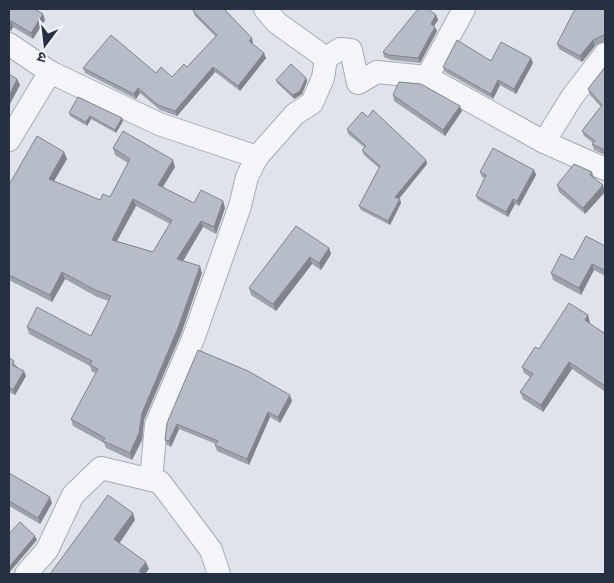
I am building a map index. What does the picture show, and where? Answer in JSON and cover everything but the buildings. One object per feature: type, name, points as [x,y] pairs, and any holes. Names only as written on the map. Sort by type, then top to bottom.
[{"type":"street","points":[[264,9],[277,23],[310,49],[326,58]]},
{"type":"street","points":[[427,77],[464,9]]},
{"type":"street","points":[[9,44],[50,72],[159,124],[257,157]]},
{"type":"street","points":[[152,480],[156,425],[193,339],[240,206],[247,177],[257,157],[295,114],[312,103],[323,78],[326,58],[340,49],[351,50],[358,83],[378,72],[427,77],[544,142],[605,169]]},
{"type":"street","points":[[544,142],[572,97],[605,54]]},
{"type":"street","points":[[9,140],[50,72]]},
{"type":"street","points":[[26,574],[47,550],[72,495],[101,468],[160,482],[211,550],[219,574]]}]
